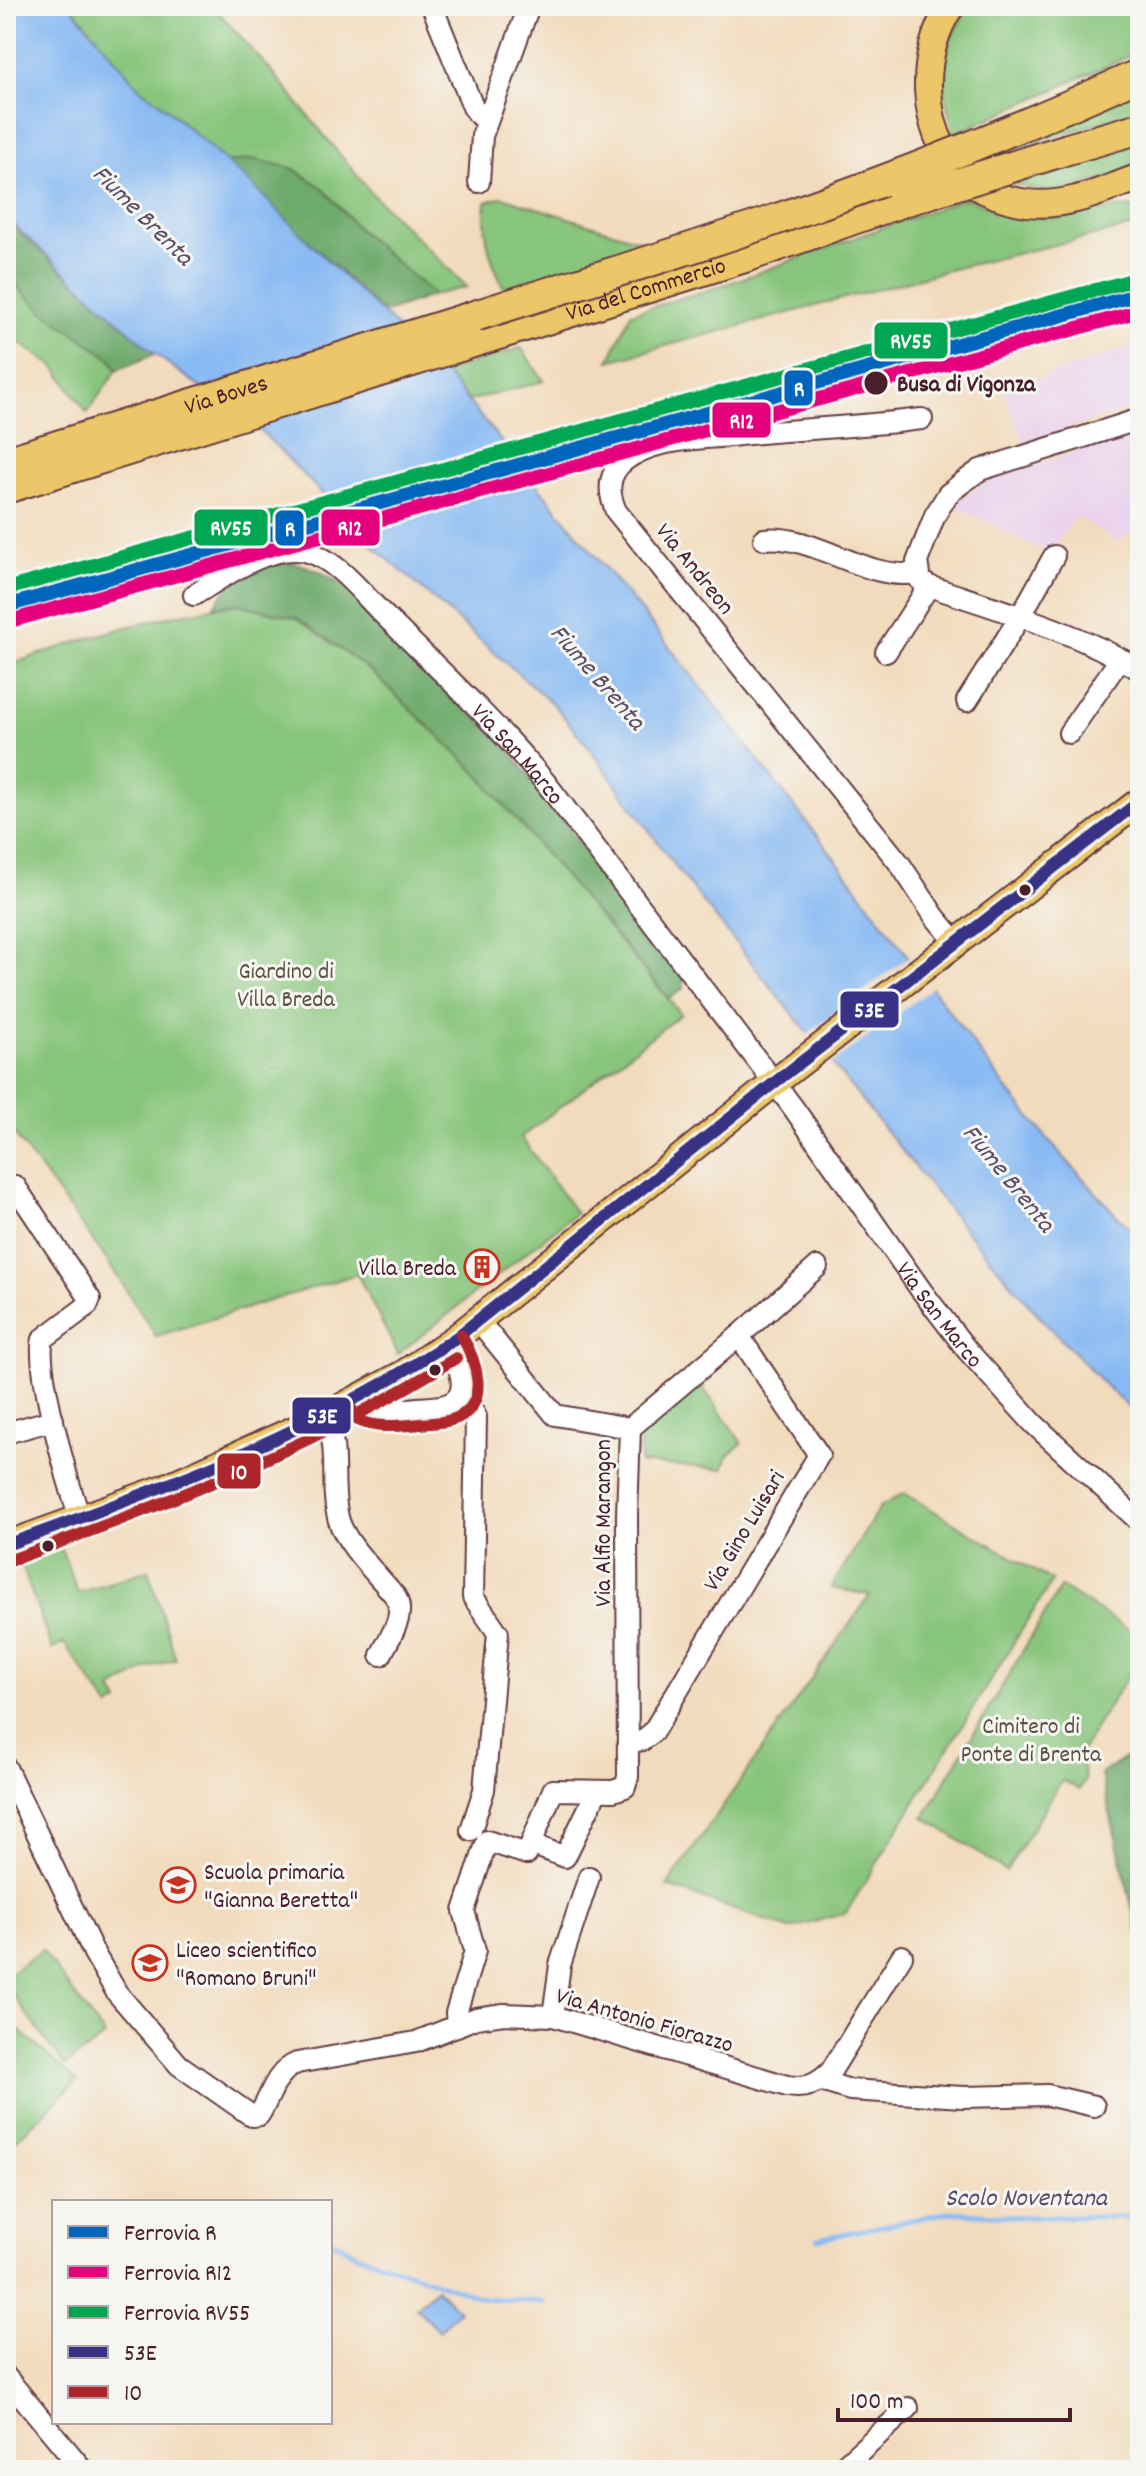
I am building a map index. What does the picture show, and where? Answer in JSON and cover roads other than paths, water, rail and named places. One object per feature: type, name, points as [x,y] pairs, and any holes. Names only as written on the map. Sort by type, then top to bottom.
[{"type":"highway","name":"Via del Commercio","points":[[446,325],[764,223],[859,189],[939,160],[1140,74]]},
{"type":"highway","name":"Via del Commercio","points":[[321,392],[748,256],[916,197],[1140,128]]},
{"type":"highway","name":"Via Boves","points":[[6,488],[115,442],[446,325]]},
{"type":"highway","name":"Via Boves","points":[[6,462],[115,442],[321,392]]},
{"type":"main road","points":[[951,6],[938,25],[929,54],[928,74],[937,134],[949,159],[962,175],[992,193],[1027,203],[1140,197]]},
{"type":"main road","points":[[1066,203],[1140,177]]},
{"type":"main road","points":[[6,1545],[164,1488],[325,1416],[403,1374],[478,1320],[948,943],[1140,801]]},
{"type":"street","points":[[432,6],[473,107],[479,115],[488,118]]},
{"type":"street","points":[[479,182],[480,148],[488,118],[529,6]]},
{"type":"street","name":"Via Andreon","points":[[922,419],[790,429],[662,445],[623,462],[613,476],[610,496],[616,511],[900,864],[948,943]]},
{"type":"street","points":[[886,652],[923,580],[917,562],[935,515],[948,494],[980,470],[1140,419]]},
{"type":"street","points":[[764,539],[788,540],[883,572],[923,580],[1020,617],[1140,670]]},
{"type":"street","name":"Via San Marco","points":[[194,595],[249,562],[291,551],[315,555],[338,571],[511,741],[783,1076],[921,1290],[967,1350],[1034,1424],[1139,1521]]},
{"type":"street","points":[[967,701],[1054,556]]},
{"type":"street","points":[[1069,733],[1120,659]]},
{"type":"street","points":[[19,1187],[90,1299],[87,1306],[43,1339],[42,1344],[53,1420],[67,1481],[80,1518]]},
{"type":"street","points":[[630,1428],[817,1267]]},
{"type":"street","name":"Via Alfio Marangon","points":[[478,1320],[555,1415],[630,1428],[627,1516],[628,1777],[625,1787],[613,1791],[553,1790],[531,1844]]},
{"type":"street","name":"Via Gino Luisari","points":[[628,1743],[643,1740],[653,1732],[819,1455],[739,1336]]},
{"type":"street","points":[[362,1396],[368,1407],[394,1411],[453,1402],[461,1389],[456,1359],[447,1344]]},
{"type":"street","points":[[460,1395],[476,1417],[473,1597],[498,1633],[484,1790],[471,1830]]},
{"type":"street","points":[[325,1416],[334,1448],[337,1508],[343,1529],[395,1596],[400,1607],[400,1615],[381,1655]]},
{"type":"street","points":[[6,1433],[53,1420]]},
{"type":"street","name":"Via Antonio Fiorazzo","points":[[6,1768],[94,1953],[117,1993],[179,2065],[245,2114],[259,2115],[278,2076],[297,2063],[416,2042],[476,2018],[504,2014],[553,2016],[799,2088],[821,2081],[850,2090],[878,2092],[963,2097],[1047,2095],[1094,2106]]},
{"type":"street","points":[[457,2026],[456,2013],[475,1951],[464,1911],[487,1841],[527,1854],[531,1844],[565,1857],[597,1791]]},
{"type":"street","points":[[553,2016],[560,1965],[589,1877]]},
{"type":"street","points":[[821,2081],[831,2071],[902,1956]]},
{"type":"street","points":[[6,2377],[83,2470]]},
{"type":"street","points":[[839,2470],[908,2408]]},
{"type":"water","name":"Fiume Brenta","points":[[6,6],[71,6],[139,88],[250,183],[444,372],[653,626],[840,865],[1007,1089],[1057,1150],[1120,1219],[1140,1236],[1140,1418],[1035,1311],[967,1232],[683,877],[588,746],[554,705],[372,545],[264,434],[155,354],[6,218]]},
{"type":"water","points":[[436,2288],[459,2311],[439,2331],[416,2308]]},
{"type":"waterway","name":"Scolo Noventana","points":[[818,2239],[950,2212],[1020,2217],[1140,2217]]},
{"type":"waterway","name":"Scolo Noventana","points":[[332,2241],[356,2254],[483,2298],[544,2302]]},
{"type":"rail line","name":"RV55","points":[[6,589],[1136,279]]},
{"type":"rail line","name":"R","points":[[6,606],[1140,294]]},
{"type":"rail line","name":"R12","points":[[10,621],[1140,311]]},
{"type":"place","name":"Busa di Vigonza","points":[[876,383]]},
{"type":"place","name":"Villa Breda","points":[[482,1267]]},
{"type":"place","name":"Scuola primaria \"Gianna Beretta\"","points":[[178,1885]]},
{"type":"place","name":"Liceo scientifico \"Romano Bruni\"","points":[[150,1963]]},
{"type":"park label","name":"Giardino di Villa Breda","points":[[286,984]]},
{"type":"park label","name":"Cimitero di Ponte di Brenta","points":[[1031,1739]]}]
